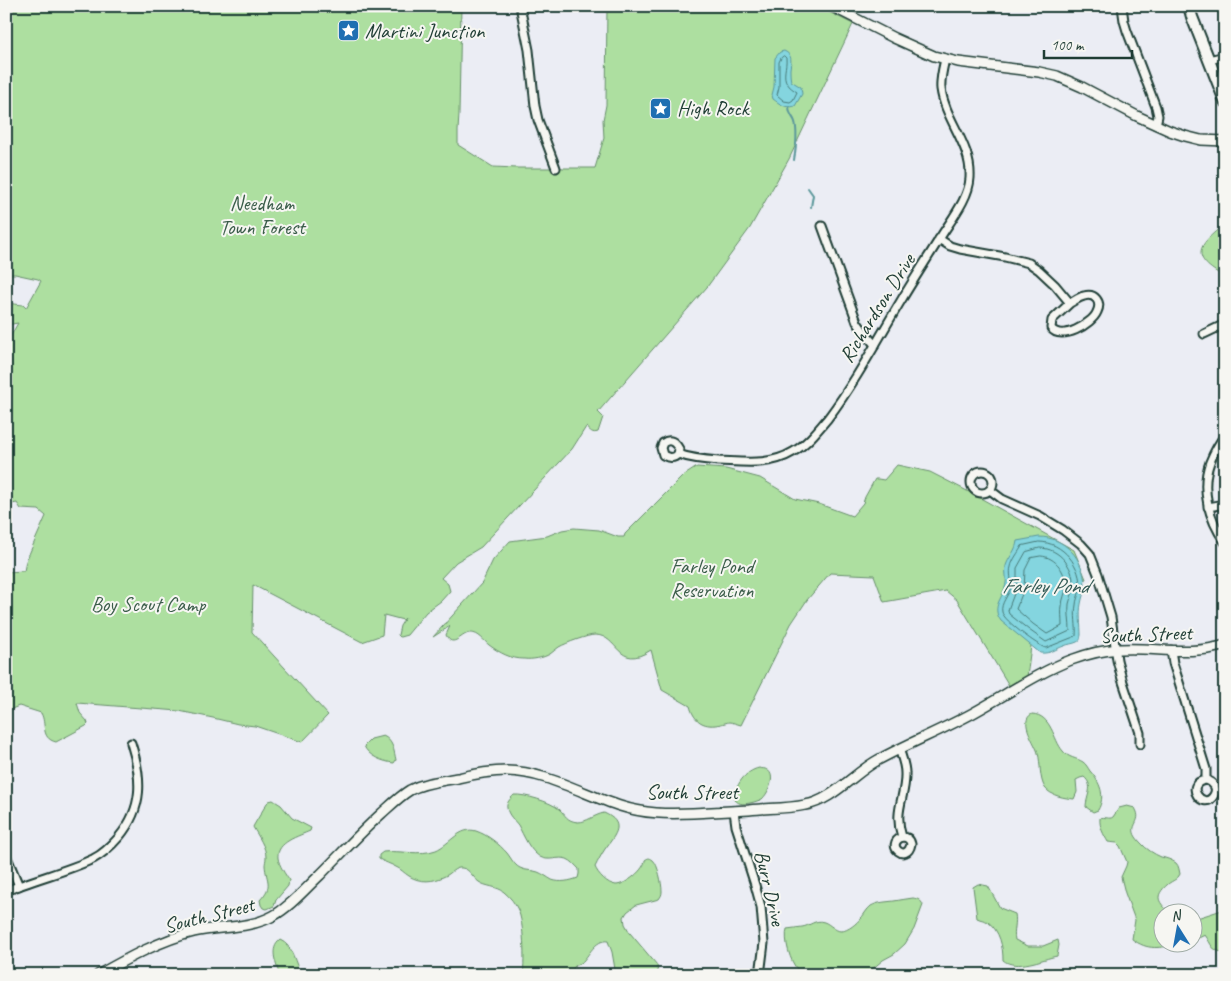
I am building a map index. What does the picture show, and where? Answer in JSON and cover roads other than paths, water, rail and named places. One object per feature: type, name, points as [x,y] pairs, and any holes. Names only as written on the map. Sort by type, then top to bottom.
[{"type":"main road","points":[[1189,6],[1225,101]]},
{"type":"street","points":[[520,6],[529,50],[538,120],[556,168]]},
{"type":"street","points":[[831,6],[883,33],[934,56],[1057,76],[1156,125],[1185,136],[1211,141],[1225,141]]},
{"type":"street","points":[[1122,6],[1125,27],[1156,107],[1158,116],[1156,125]]},
{"type":"street","points":[[1209,60],[1225,56]]},
{"type":"street","name":"Richardson Drive","points":[[678,454],[692,459],[756,463],[773,460],[794,452],[813,435],[828,417],[856,376],[958,210],[970,179],[966,150],[944,100],[941,87],[945,59]]},
{"type":"street","points":[[822,226],[857,322],[875,345]]},
{"type":"street","points":[[939,239],[950,246],[960,249],[1029,263],[1055,285],[1070,303]]},
{"type":"street","points":[[1085,295],[1097,298],[1099,303],[1096,314],[1087,322],[1072,331],[1061,334],[1056,333],[1051,328],[1052,320],[1070,303],[1085,295]]},
{"type":"street","points":[[1204,334],[1225,324]]},
{"type":"street","points":[[1225,435],[1216,449],[1209,466],[1206,486],[1208,507],[1212,520],[1225,542]]},
{"type":"street","points":[[990,490],[1002,499],[1040,516],[1063,530],[1090,554],[1111,617],[1122,679],[1140,733],[1140,744]]},
{"type":"street","points":[[1208,507],[1225,504]]},
{"type":"street","name":"South Street","points":[[98,975],[118,963],[176,937],[256,923],[276,914],[300,894],[390,806],[408,791],[425,784],[478,774],[511,771],[534,774],[638,811],[662,814],[803,806],[818,802],[826,797],[876,760],[952,724],[1061,664],[1086,655],[1116,649],[1199,650],[1225,645]]},
{"type":"street","points":[[1171,650],[1173,663],[1205,762],[1206,780]]},
{"type":"street","points":[[6,891],[94,858],[115,841],[126,829],[134,814],[139,790],[138,768],[131,743]]},
{"type":"street","points":[[899,749],[905,773],[898,819],[902,837]]},
{"type":"street","name":"Burr Drive","points":[[734,811],[736,826],[761,907],[764,944],[760,975]]},
{"type":"street","points":[[6,855],[19,886]]},
{"type":"water","points":[[784,51],[791,58],[791,81],[801,87],[802,94],[795,106],[792,107],[781,104],[773,99],[772,95],[775,58],[780,52]]},
{"type":"water","name":"Farley Pond","points":[[1039,537],[1057,541],[1071,551],[1081,567],[1085,585],[1080,608],[1080,640],[1044,653],[1040,653],[1001,621],[997,611],[997,606],[1006,583],[1006,565],[1017,541]]},
{"type":"waterway","points":[[789,107],[790,114],[795,122],[796,131],[794,160]]},
{"type":"waterway","points":[[808,188],[813,195],[811,207]]},
{"type":"place","name":"Martini Junction","points":[[349,31]]},
{"type":"place","name":"High Rock","points":[[661,108]]},
{"type":"park label","name":"Needham Town Forest","points":[[262,215]]},
{"type":"park label","name":"Farley Pond Reservation","points":[[712,578]]},
{"type":"park label","name":"Boy Scout Camp","points":[[148,604]]}]
